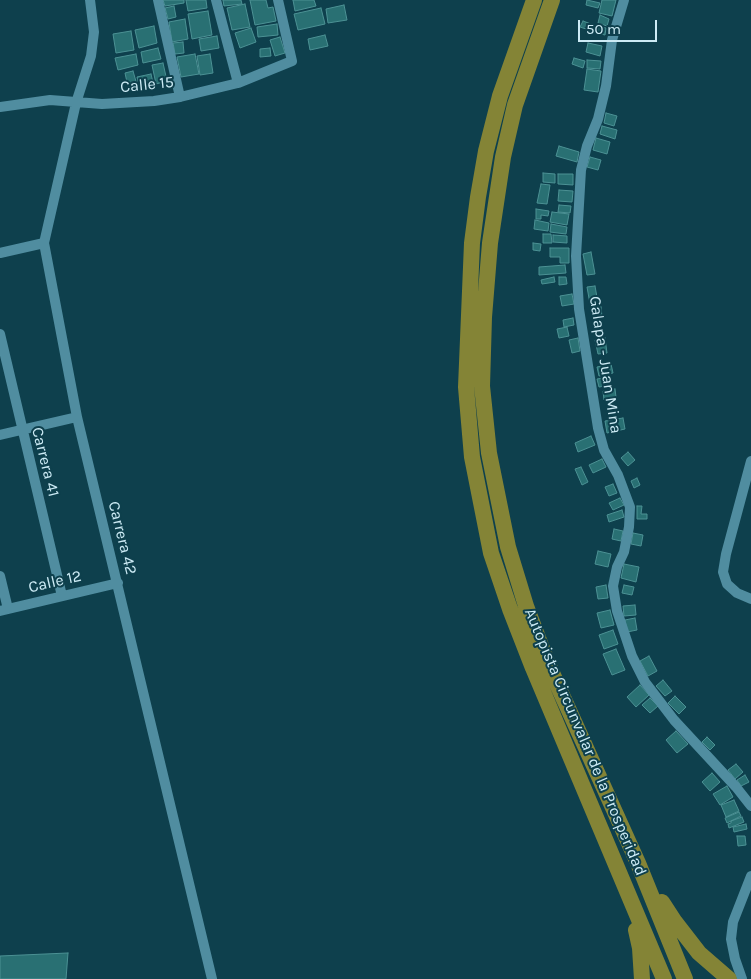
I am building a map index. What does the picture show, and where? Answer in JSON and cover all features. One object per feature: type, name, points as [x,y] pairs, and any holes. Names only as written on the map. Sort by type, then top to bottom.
[{"type":"highway","name":"Autopista Circunvalar de la Prosperidad","points":[[534,0],[500,96],[486,151],[478,197],[472,243],[466,387],[472,457],[491,553],[502,588],[533,668],[664,979]]},
{"type":"highway","name":"Autopista Circunvalar de la Prosperidad","points":[[552,0],[515,105],[503,157],[490,243],[484,318],[483,395],[489,453],[508,548],[526,606],[548,664],[638,863],[685,979]]},
{"type":"highway","points":[[638,863],[675,922],[699,953],[729,979]]},
{"type":"highway","points":[[619,873],[634,919],[640,948],[642,979]]},
{"type":"street","name":"Carrera 42","points":[[90,0],[94,32],[92,56],[76,103],[44,243],[77,417],[212,979]]},
{"type":"street","points":[[158,0],[180,97]]},
{"type":"street","points":[[216,0],[238,83]]},
{"type":"street","name":"Calle 15","points":[[0,106],[50,100],[76,103],[128,103],[180,97],[238,83],[292,61],[278,0]]},
{"type":"street","name":"Galapa - Juan Mina","points":[[624,0],[612,40],[606,86],[598,119],[580,170],[576,256],[579,309],[598,428],[604,450],[618,475],[630,506],[629,527],[624,552],[617,567],[613,586],[617,611],[632,656],[645,682],[674,720],[751,806]]},
{"type":"street","points":[[0,253],[44,243]]},
{"type":"street","name":"Carrera 41","points":[[0,334],[62,596]]},
{"type":"street","points":[[0,435],[77,417]]},
{"type":"street","points":[[751,461],[723,572],[727,584],[736,593],[751,599]]},
{"type":"street","points":[[0,576],[4,610]]},
{"type":"street","name":"Calle 12","points":[[4,610],[118,583]]},
{"type":"street","points":[[742,979],[735,960],[731,939],[733,922],[751,876]]},
{"type":"building","points":[[163,0],[184,0],[184,3],[165,6]]},
{"type":"building","points":[[186,0],[206,0],[207,8],[188,11]]},
{"type":"building","points":[[223,0],[241,0],[242,4],[224,6]]},
{"type":"building","points":[[250,0],[266,0],[268,8],[273,7],[276,21],[255,25]]},
{"type":"building","points":[[293,0],[314,0],[316,6],[295,11]]},
{"type":"building","points":[[587,0],[600,3],[598,8],[586,5]]},
{"type":"building","points":[[602,0],[616,0],[612,16],[599,13]]},
{"type":"building","points":[[245,4],[250,27],[232,30],[227,8]]},
{"type":"building","points":[[344,5],[347,20],[328,23],[326,9]]},
{"type":"building","points":[[174,6],[176,17],[168,19],[165,8]]},
{"type":"building","points":[[321,8],[325,24],[298,30],[294,14]]},
{"type":"building","points":[[208,11],[212,35],[192,39],[188,14]]},
{"type":"building","points":[[600,15],[609,19],[607,26],[598,23]]},
{"type":"building","points":[[185,19],[188,39],[172,42],[169,22]]},
{"type":"building","points":[[583,21],[591,24],[589,30],[580,27]]},
{"type":"building","points":[[277,24],[278,35],[258,37],[257,27]]},
{"type":"building","points":[[593,25],[606,28],[605,35],[592,32]]},
{"type":"building","points":[[154,26],[157,43],[139,48],[135,30]]},
{"type":"building","points":[[251,28],[256,42],[240,48],[235,33]]},
{"type":"building","points":[[131,31],[134,50],[116,53],[113,34]]},
{"type":"building","points":[[325,35],[328,46],[310,50],[308,39]]},
{"type":"building","points":[[217,36],[219,48],[201,51],[199,39]]},
{"type":"building","points":[[280,37],[285,53],[275,56],[270,40]]},
{"type":"building","points":[[183,42],[184,53],[175,54],[173,43]]},
{"type":"building","points":[[588,43],[602,46],[600,56],[586,52]]},
{"type":"building","points":[[158,48],[161,59],[143,63],[141,52]]},
{"type":"building","points":[[270,48],[271,56],[260,57],[260,49]]},
{"type":"building","points":[[136,54],[138,65],[118,70],[115,58]]},
{"type":"building","points":[[195,54],[199,74],[181,77],[177,57]]},
{"type":"building","points":[[210,54],[213,73],[200,75],[197,56]]},
{"type":"building","points":[[574,58],[585,61],[583,68],[572,64]]},
{"type":"building","points":[[587,60],[601,61],[600,69],[587,68]]},
{"type":"building","points":[[163,63],[167,81],[156,84],[152,65]]},
{"type":"building","points":[[587,69],[601,71],[598,92],[584,90]]},
{"type":"building","points":[[133,71],[137,85],[128,87],[125,73]]},
{"type":"building","points":[[151,74],[154,87],[140,90],[137,77]]},
{"type":"building","points":[[606,113],[617,116],[614,126],[604,123]]},
{"type":"building","points":[[602,126],[617,130],[615,139],[600,134]]},
{"type":"building","points":[[596,138],[610,142],[607,154],[593,150]]},
{"type":"building","points":[[559,146],[579,152],[577,162],[556,156]]},
{"type":"building","points":[[590,157],[601,160],[598,170],[587,167]]},
{"type":"building","points":[[543,173],[555,174],[555,183],[543,182]]},
{"type":"building","points":[[558,174],[573,174],[573,185],[558,184]]},
{"type":"building","points":[[541,184],[550,185],[547,204],[537,203]]},
{"type":"building","points":[[559,190],[573,191],[572,202],[558,201]]},
{"type":"building","points":[[559,205],[571,206],[570,213],[558,212]]},
{"type":"building","points":[[536,209],[549,211],[548,216],[541,215],[541,219],[536,219]]},
{"type":"building","points":[[552,212],[569,214],[567,225],[550,222]]},
{"type":"building","points":[[535,220],[549,223],[548,231],[534,229]]},
{"type":"building","points":[[551,224],[567,227],[566,234],[550,232]]},
{"type":"building","points":[[543,234],[551,234],[552,243],[543,243]]},
{"type":"building","points":[[553,235],[567,236],[567,243],[553,242]]},
{"type":"building","points":[[533,243],[541,244],[540,251],[533,250]]},
{"type":"building","points":[[550,248],[569,248],[569,263],[560,263],[560,257],[550,257]]},
{"type":"building","points":[[591,252],[595,274],[587,275],[583,254]]},
{"type":"building","points":[[565,265],[566,273],[539,275],[539,267]]},
{"type":"building","points":[[554,277],[555,282],[542,284],[541,280]]},
{"type":"building","points":[[559,277],[566,277],[567,284],[559,285]]},
{"type":"building","points":[[595,286],[598,303],[590,304],[587,287]]},
{"type":"building","points":[[572,294],[574,304],[562,306],[560,296]]},
{"type":"building","points":[[601,307],[602,317],[593,319],[591,308]]},
{"type":"building","points":[[573,318],[574,325],[564,327],[563,320]]},
{"type":"building","points":[[567,327],[569,336],[559,338],[557,329]]},
{"type":"building","points":[[578,338],[580,351],[572,353],[569,340]]},
{"type":"building","points":[[605,338],[607,353],[598,354],[595,340]]},
{"type":"building","points":[[611,364],[613,373],[599,376],[597,367]]},
{"type":"building","points":[[609,377],[611,385],[599,387],[597,379]]},
{"type":"building","points":[[615,389],[616,397],[604,400],[603,391]]},
{"type":"building","points":[[623,418],[625,429],[607,433],[605,421]]},
{"type":"building","points":[[591,436],[595,445],[578,452],[575,443]]},
{"type":"building","points":[[628,452],[635,460],[628,466],[621,458]]},
{"type":"building","points":[[602,459],[606,467],[593,473],[589,465]]},
{"type":"building","points":[[581,467],[588,482],[582,485],[575,469]]},
{"type":"building","points":[[637,478],[640,485],[634,488],[631,481]]},
{"type":"building","points":[[613,484],[617,493],[609,496],[605,487]]},
{"type":"building","points":[[620,498],[624,505],[613,510],[609,503]]},
{"type":"building","points":[[637,506],[642,506],[641,514],[647,514],[647,519],[637,519]]},
{"type":"building","points":[[622,510],[624,517],[609,522],[607,515]]},
{"type":"building","points":[[614,529],[623,531],[621,541],[612,539]]},
{"type":"building","points":[[633,533],[643,535],[641,546],[631,544]]},
{"type":"building","points":[[598,551],[611,554],[608,567],[595,564]]},
{"type":"building","points":[[624,564],[639,567],[636,582],[621,578]]},
{"type":"building","points":[[606,585],[608,598],[598,599],[596,587]]},
{"type":"building","points":[[624,585],[634,587],[632,595],[622,593]]},
{"type":"building","points":[[635,605],[636,615],[624,616],[623,606]]},
{"type":"building","points":[[610,610],[614,625],[601,628],[597,613]]},
{"type":"building","points":[[635,618],[637,630],[627,632],[625,620]]},
{"type":"building","points":[[613,630],[618,644],[604,649],[599,635]]},
{"type":"building","points":[[616,649],[625,670],[612,675],[603,654]]},
{"type":"building","points":[[649,656],[657,671],[648,676],[640,661]]},
{"type":"building","points":[[663,680],[672,691],[665,696],[656,686]]},
{"type":"building","points":[[640,685],[649,695],[636,707],[627,697]]},
{"type":"building","points":[[675,696],[686,707],[679,714],[668,703]]},
{"type":"building","points":[[650,698],[658,706],[650,713],[642,705]]},
{"type":"building","points":[[676,731],[688,744],[677,753],[666,740]]},
{"type":"building","points":[[707,737],[715,745],[710,750],[702,742]]},
{"type":"building","points":[[736,764],[743,772],[735,779],[728,770]]},
{"type":"building","points":[[712,773],[720,782],[710,791],[702,782]]},
{"type":"building","points":[[745,775],[749,782],[741,786],[737,780]]},
{"type":"building","points":[[727,786],[733,797],[720,805],[713,794]]},
{"type":"building","points":[[734,800],[739,811],[726,817],[721,805]]},
{"type":"building","points":[[739,812],[741,816],[727,823],[725,818]]},
{"type":"building","points":[[742,817],[744,822],[729,828],[728,824],[731,821]]},
{"type":"building","points":[[746,824],[747,829],[734,832],[733,827]]},
{"type":"building","points":[[737,836],[745,836],[746,845],[738,846]]},
{"type":"building","points":[[68,953],[66,979],[0,979],[0,956]]}]
